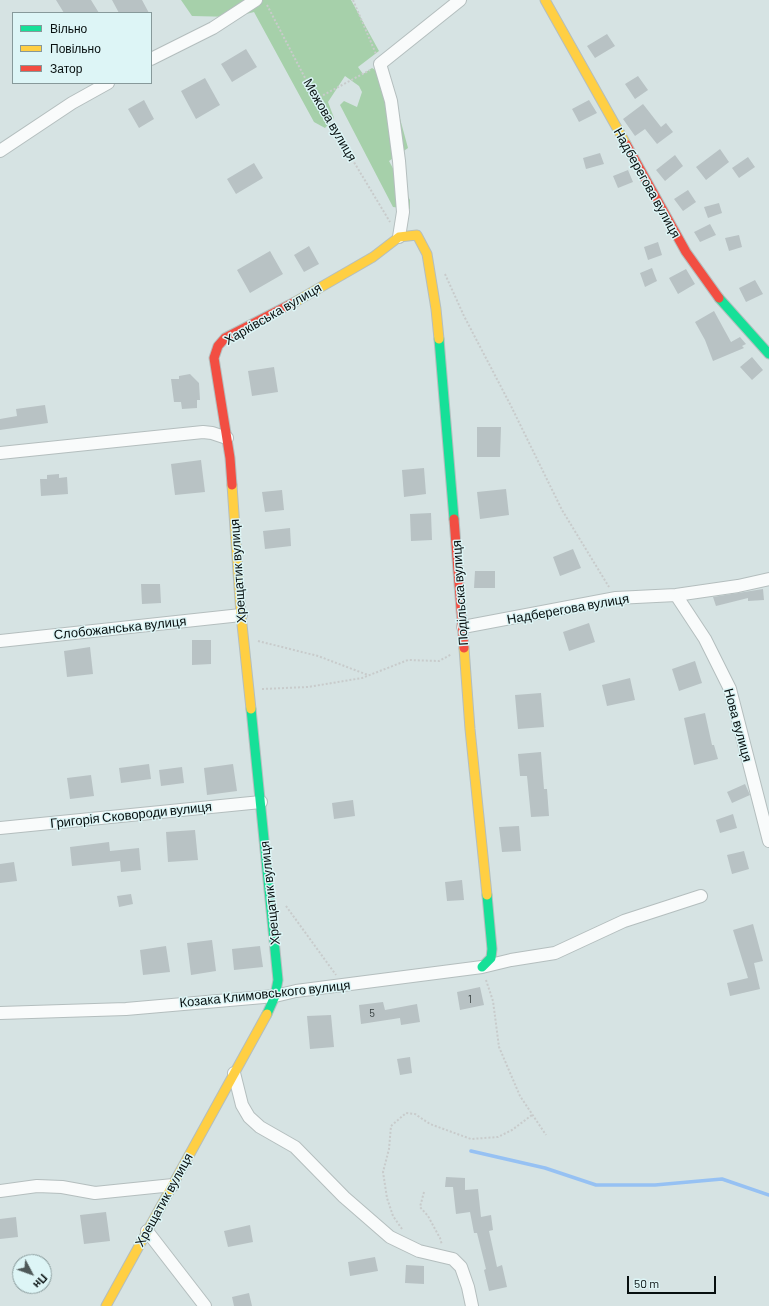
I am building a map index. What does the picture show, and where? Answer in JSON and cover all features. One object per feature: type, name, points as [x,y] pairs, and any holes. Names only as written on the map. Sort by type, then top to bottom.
[{"type":"street","points":[[399,237],[403,212],[399,162],[391,101],[380,64],[460,0]]},
{"type":"street","name":"Надберегова вулиця","points":[[545,0],[686,252],[712,291],[769,354]]},
{"type":"street","points":[[152,58],[213,28],[257,3]]},
{"type":"street","points":[[0,151],[72,103],[106,84]]},
{"type":"street","name":"Подільска вулиця","points":[[399,237],[417,235],[427,254],[436,309],[463,627],[470,729],[492,949],[491,958],[482,968]]},
{"type":"street","name":"Харківська вулиця","points":[[227,438],[214,358],[218,346],[225,338],[286,307],[373,257],[399,237]]},
{"type":"street","points":[[0,453],[203,432],[212,433],[227,438]]},
{"type":"street","name":"Хрещатик вулиця","points":[[106,1306],[234,1073],[261,1027],[276,996],[278,980],[277,956],[262,802],[243,639],[230,458],[227,438]]},
{"type":"street","name":"Надберегова вулиця","points":[[463,627],[616,598],[676,595],[738,586],[769,579]]},
{"type":"street","name":"Нова вулиця","points":[[676,595],[705,640],[730,689],[769,841]]},
{"type":"street","name":"Слобожанська вулиця","points":[[0,642],[241,615]]},
{"type":"street","name":"Григорія Сковороди вулиця","points":[[0,828],[262,802]]},
{"type":"street","points":[[482,968],[511,960],[555,953],[624,921],[701,896]]},
{"type":"street","name":"Козака Климовського вулиця","points":[[0,1013],[126,1009],[276,996],[296,991],[482,968]]},
{"type":"street","points":[[234,1073],[242,1105],[249,1117],[260,1127],[295,1147],[344,1197],[390,1237],[419,1251],[453,1259],[461,1267],[468,1287],[472,1306]]},
{"type":"street","points":[[0,1191],[37,1186],[62,1186],[95,1193],[173,1185]]},
{"type":"street","points":[[147,1231],[205,1306]]},
{"type":"path","points":[[316,99],[380,64],[353,0]]},
{"type":"path","name":"Межова вулиця","points":[[257,3],[399,237]]},
{"type":"path","points":[[442,271],[447,277],[464,316],[511,406],[562,510],[616,598]]},
{"type":"path","points":[[243,639],[267,642],[318,656],[369,675]]},
{"type":"path","points":[[249,689],[308,687],[362,678],[408,660],[439,661],[454,653]]},
{"type":"path","points":[[285,905],[344,985]]},
{"type":"path","points":[[482,968],[493,1001],[499,1047],[520,1096],[546,1135]]},
{"type":"path","points":[[406,1233],[392,1216],[387,1198],[383,1172],[389,1149],[391,1126],[406,1113],[415,1114],[430,1124],[471,1139],[498,1137],[512,1130],[532,1115]]},
{"type":"path","points":[[424,1192],[420,1207],[428,1216],[440,1238],[444,1256]]},
{"type":"green space","points":[[181,0],[351,0],[379,51],[358,67],[363,74],[372,68],[389,78],[408,148],[389,161],[410,200],[410,209],[393,207],[340,105],[344,101],[357,107],[362,92],[359,86],[345,76],[328,102],[334,118],[325,128],[314,122],[254,12],[234,17],[192,16]]},
{"type":"building","points":[[56,0],[91,0],[98,12],[63,12]]},
{"type":"building","points":[[112,0],[142,0],[148,12],[118,12]]},
{"type":"building","points":[[607,34],[615,46],[595,58],[587,46]]},
{"type":"building","points":[[246,49],[257,67],[232,82],[221,64]]},
{"type":"building","points":[[638,76],[648,90],[635,99],[625,84]]},
{"type":"building","points":[[205,78],[220,105],[196,119],[181,91]]},
{"type":"building","points":[[144,100],[154,119],[139,128],[128,109]]},
{"type":"building","points":[[589,100],[597,113],[579,122],[572,109]]},
{"type":"building","points":[[643,104],[661,127],[666,123],[673,132],[657,144],[645,129],[635,136],[623,119]]},
{"type":"building","points":[[720,149],[729,162],[706,180],[696,167]]},
{"type":"building","points":[[600,153],[604,164],[586,169],[583,158]]},
{"type":"building","points":[[675,155],[683,166],[665,181],[656,170]]},
{"type":"building","points":[[748,157],[755,167],[739,178],[732,168]]},
{"type":"building","points":[[254,163],[263,178],[236,194],[227,179]]},
{"type":"building","points":[[628,170],[633,182],[618,188],[613,176]]},
{"type":"building","points":[[688,190],[696,202],[683,211],[674,199]]},
{"type":"building","points":[[719,203],[722,213],[708,218],[704,207]]},
{"type":"building","points":[[710,224],[716,235],[700,242],[694,232]]},
{"type":"building","points":[[739,235],[742,247],[729,251],[725,238]]},
{"type":"building","points":[[658,242],[662,255],[648,260],[644,247]]},
{"type":"building","points":[[309,246],[319,264],[304,272],[294,255]]},
{"type":"building","points":[[270,251],[283,274],[250,293],[237,270]]},
{"type":"building","points":[[652,268],[657,281],[645,287],[640,273]]},
{"type":"building","points":[[686,269],[695,284],[678,294],[669,278]]},
{"type":"building","points":[[755,280],[763,294],[746,302],[739,288]]},
{"type":"building","points":[[714,311],[731,342],[740,337],[746,344],[742,346],[744,348],[713,361],[705,340],[695,322]]},
{"type":"building","points":[[752,357],[763,370],[752,380],[740,367]]},
{"type":"building","points":[[274,367],[278,392],[252,396],[248,371]]},
{"type":"building","points":[[190,374],[199,383],[200,400],[197,400],[197,408],[182,409],[181,402],[174,402],[171,379],[179,379],[179,376]]},
{"type":"building","points":[[45,405],[48,423],[0,430],[0,419],[17,416],[16,409]]},
{"type":"building","points":[[477,427],[501,427],[500,457],[477,457]]},
{"type":"building","points":[[201,460],[205,492],[175,495],[171,464]]},
{"type":"building","points":[[424,468],[426,494],[404,497],[402,470]]},
{"type":"building","points":[[59,474],[59,478],[67,477],[68,494],[41,496],[40,479],[47,479],[47,475]]},
{"type":"building","points":[[506,489],[509,515],[480,519],[477,492]]},
{"type":"building","points":[[282,490],[284,510],[265,512],[262,492]]},
{"type":"building","points":[[431,513],[432,540],[411,541],[410,514]]},
{"type":"building","points":[[290,528],[291,546],[265,549],[263,531]]},
{"type":"building","points":[[573,549],[581,568],[560,576],[553,557]]},
{"type":"building","points":[[475,571],[495,571],[495,588],[474,588]]},
{"type":"building","points":[[141,584],[160,584],[161,603],[142,604]]},
{"type":"building","points":[[763,589],[764,600],[748,601],[748,598],[716,606],[713,597]]},
{"type":"building","points":[[589,623],[595,642],[569,651],[563,632]]},
{"type":"building","points":[[192,640],[211,640],[211,664],[192,665]]},
{"type":"building","points":[[90,647],[93,674],[67,677],[64,651]]},
{"type":"building","points":[[695,661],[702,683],[679,691],[672,669]]},
{"type":"building","points":[[630,678],[635,700],[607,706],[602,685]]},
{"type":"building","points":[[541,693],[544,727],[518,729],[515,695]]},
{"type":"building","points":[[705,713],[712,745],[714,745],[718,759],[694,765],[684,718]]},
{"type":"building","points":[[541,752],[544,789],[547,789],[549,816],[531,817],[527,776],[520,776],[518,754]]},
{"type":"building","points":[[149,764],[151,779],[121,783],[119,768]]},
{"type":"building","points":[[233,764],[237,791],[207,795],[204,768]]},
{"type":"building","points":[[182,767],[184,783],[161,786],[159,770]]},
{"type":"building","points":[[91,775],[94,796],[70,799],[67,778]]},
{"type":"building","points":[[745,784],[750,795],[732,803],[727,792]]},
{"type":"building","points":[[353,800],[355,816],[334,819],[332,803]]},
{"type":"building","points":[[733,814],[737,828],[720,833],[716,820]]},
{"type":"building","points":[[519,826],[521,851],[502,852],[499,827]]},
{"type":"building","points":[[195,830],[198,860],[168,862],[166,832]]},
{"type":"building","points":[[109,842],[110,851],[139,848],[141,870],[121,872],[120,861],[72,866],[70,847]]},
{"type":"building","points":[[744,851],[749,869],[732,874],[727,855]]},
{"type":"building","points":[[14,862],[17,881],[0,883],[0,864]]},
{"type":"building","points":[[462,880],[464,900],[447,901],[445,882]]},
{"type":"building","points":[[131,894],[133,904],[119,907],[117,896]]},
{"type":"building","points":[[753,924],[763,961],[754,963],[760,989],[730,996],[727,983],[748,978],[733,930]]},
{"type":"building","points":[[212,940],[216,971],[191,975],[187,943]]},
{"type":"building","points":[[166,946],[170,972],[143,975],[140,950]]},
{"type":"building","points":[[260,946],[263,967],[234,970],[232,949]]},
{"type":"building","points":[[480,987],[484,1005],[460,1010],[457,992]]},
{"type":"building","points":[[383,1002],[385,1010],[417,1004],[420,1022],[401,1025],[400,1018],[361,1024],[359,1005]]},
{"type":"building","points":[[331,1015],[334,1047],[310,1049],[307,1016]]},
{"type":"building","points":[[410,1057],[412,1073],[400,1075],[397,1059]]},
{"type":"building","points":[[446,1177],[465,1178],[465,1190],[478,1189],[481,1217],[491,1215],[493,1230],[489,1231],[497,1267],[502,1265],[507,1287],[489,1291],[484,1270],[486,1269],[477,1233],[474,1233],[470,1212],[456,1214],[453,1187],[445,1187]]},
{"type":"building","points":[[106,1212],[110,1241],[84,1244],[80,1215]]},
{"type":"building","points":[[16,1217],[18,1237],[0,1239],[0,1219]]},
{"type":"building","points":[[250,1225],[253,1242],[228,1247],[224,1231]]},
{"type":"building","points":[[375,1257],[378,1271],[350,1276],[348,1262]]},
{"type":"building","points":[[406,1265],[424,1266],[424,1284],[405,1283]]},
{"type":"building","points":[[249,1293],[252,1306],[234,1306],[232,1297]]},
{"type":"waterway","points":[[471,1151],[545,1168],[596,1185],[655,1185],[722,1179],[769,1195]]},
{"type":"traffic: fast","points":[[719,298],[769,354]]},
{"type":"traffic: fast","points":[[439,339],[454,519]]},
{"type":"traffic: fast","points":[[251,709],[278,980],[275,996],[267,1014]]},
{"type":"traffic: fast","points":[[482,967],[491,958],[492,949],[487,895]]},
{"type":"traffic: slow","points":[[545,0],[626,144]]},
{"type":"traffic: slow","points":[[295,302],[373,257],[399,237],[417,235],[427,254],[436,309],[439,339]]},
{"type":"traffic: slow","points":[[232,485],[241,615],[251,709]]},
{"type":"traffic: slow","points":[[464,648],[470,729],[487,895]]},
{"type":"traffic: slow","points":[[106,1306],[267,1014]]},
{"type":"traffic: jam","points":[[626,144],[686,252],[719,298]]},
{"type":"traffic: jam","points":[[232,485],[230,458],[214,358],[218,346],[225,338],[295,302]]},
{"type":"traffic: jam","points":[[454,519],[464,648]]}]
